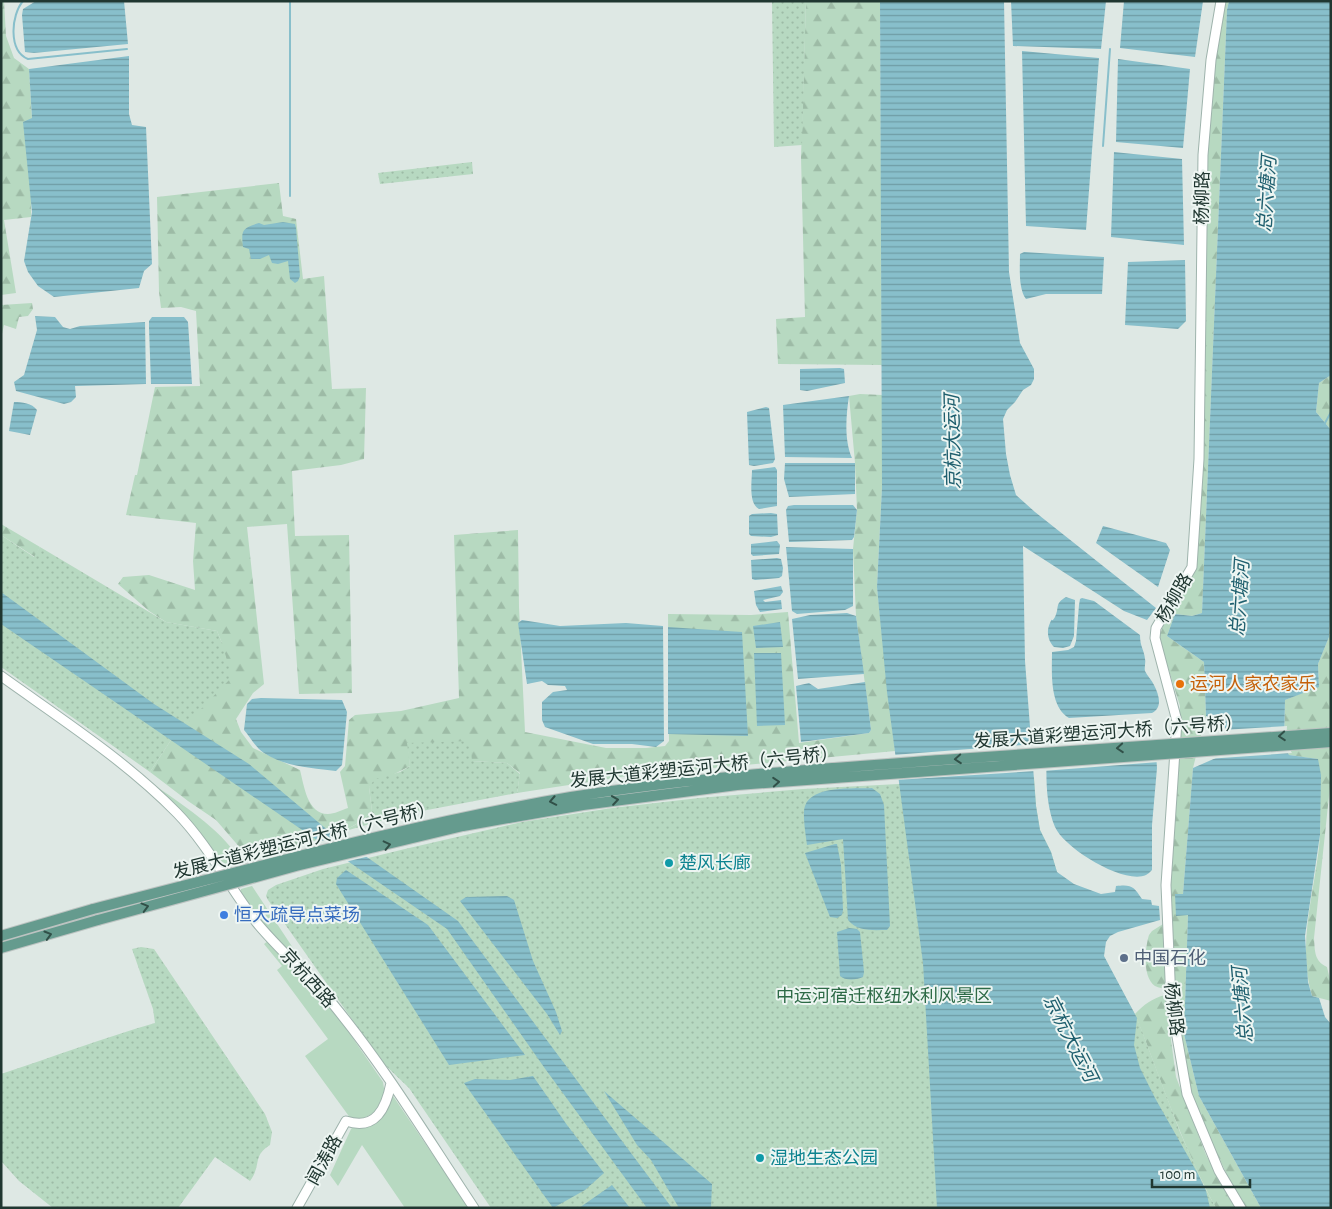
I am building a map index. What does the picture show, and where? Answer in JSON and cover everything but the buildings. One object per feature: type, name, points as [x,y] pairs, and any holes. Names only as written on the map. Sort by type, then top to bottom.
[{"type":"main road","name":"发展大道彩塑运河大桥（六号桥）","points":[[1,936],[93,909],[405,831],[485,813],[572,797],[686,781],[782,771],[1331,733]]},
{"type":"main road","name":"发展大道彩塑运河大桥（六号桥）","points":[[1,948],[296,866],[472,825],[583,805],[737,784],[1331,742]]},
{"type":"street","name":"杨柳路","points":[[1221,1],[1210,60],[1203,155],[1199,458],[1192,567],[1156,628],[1155,638],[1177,721],[1166,885],[1171,1002],[1187,1094],[1218,1172],[1241,1208]]},
{"type":"street","name":"京杭西路","points":[[1,676],[122,763],[177,814],[200,840],[258,923],[331,1002],[391,1083],[474,1208]]},
{"type":"street","name":"闻涛路","points":[[297,1208],[346,1121],[356,1124],[376,1118],[388,1099],[391,1083]]},
{"type":"green space","points":[[1,1],[4,1],[6,36],[14,58],[29,69],[32,119],[31,217],[4,220],[16,293],[1,295]]},
{"type":"green space","points":[[772,1],[806,1],[802,145],[774,147]]},
{"type":"green space","points":[[806,1],[880,1],[882,365],[778,364],[776,319],[805,317],[801,157]]},
{"type":"green space","points":[[1224,1],[1229,1],[1227,10],[1202,613],[1192,616],[1175,614],[1167,636],[1204,662],[1206,716],[1193,768],[1183,894],[1175,894],[1188,915],[1184,1034],[1199,1096],[1261,1208],[1246,1208],[1228,1177],[1190,1095],[1174,995],[1169,917],[1180,706],[1159,638],[1164,623],[1194,571],[1207,149],[1214,60]]},
{"type":"green space","points":[[472,162],[473,174],[380,184],[378,173]]},
{"type":"green space","points":[[279,183],[283,216],[296,219],[303,279],[324,276],[332,389],[366,388],[364,459],[341,465],[292,471],[295,536],[349,535],[352,693],[299,694],[287,524],[247,527],[264,684],[253,693],[236,719],[241,732],[253,748],[300,770],[305,791],[315,809],[321,813],[328,814],[348,808],[340,772],[345,766],[349,720],[355,715],[401,711],[459,698],[454,535],[518,530],[519,607],[525,732],[606,748],[665,746],[669,741],[668,614],[751,615],[788,612],[799,743],[869,733],[871,730],[856,616],[853,549],[857,510],[849,396],[860,394],[882,395],[882,487],[877,587],[895,751],[627,776],[517,793],[520,773],[507,763],[472,761],[408,743],[410,766],[369,787],[372,811],[362,820],[349,828],[315,841],[248,857],[216,820],[150,772],[171,740],[222,643],[217,631],[166,622],[149,611],[118,584],[123,577],[149,575],[195,590],[193,561],[196,523],[126,515],[135,475],[137,475],[155,387],[200,386],[196,311],[181,307],[161,308],[157,197]]},
{"type":"green space","points":[[32,303],[33,309],[28,316],[19,317],[16,329],[4,325],[1,338],[1,305]]},
{"type":"green space","points":[[1331,375],[1331,430],[1316,412],[1319,383]]},
{"type":"green space","points":[[1,524],[40,547],[35,557],[1,535]]},
{"type":"green space","points":[[1,535],[34,557],[40,547],[166,622],[217,631],[232,677],[171,740],[150,772],[1,667]]},
{"type":"green space","points":[[1331,600],[1331,777],[1314,938],[1317,959],[1327,967],[1331,984],[1331,1001],[1312,996],[1306,955],[1308,916],[1320,836],[1317,759],[1289,755],[1284,745],[1285,700],[1319,686],[1318,664],[1329,637]]},
{"type":"green space","points":[[470,741],[472,761],[507,763],[520,774],[517,793],[401,815],[335,834],[360,822],[372,811],[369,787],[375,779],[400,772],[410,766],[407,743]]},
{"type":"green space","name":"中运河宿迁枢纽水利风景区","points":[[1034,777],[1040,830],[1051,852],[1057,872],[1137,1018],[1180,1132],[1216,1208],[491,1208],[409,1088],[382,1062],[266,896],[268,890],[276,885],[323,869],[522,822],[612,808],[803,789]]},
{"type":"green space","points":[[149,781],[187,808],[222,837],[241,861],[222,866],[199,832]]},
{"type":"green space","points":[[252,886],[293,948],[324,990],[262,924],[241,894],[241,889]]},
{"type":"green space","points":[[1163,924],[1167,989],[1155,986],[1151,982],[1146,969],[1146,947],[1149,935]]},
{"type":"green space","points":[[268,941],[341,1021],[383,1082],[385,1095],[375,1112],[364,1118],[351,1119],[305,1056],[328,1039],[277,970],[282,966],[264,944]]},
{"type":"green space","points":[[141,947],[154,949],[265,1114],[272,1132],[270,1145],[261,1153],[256,1170],[250,1181],[215,1157],[178,1208],[53,1208],[19,1181],[1,1161],[1,1074],[155,1023],[153,1009],[132,949]]},
{"type":"green space","points":[[1165,995],[1176,1077],[1206,1155],[1235,1208],[1216,1208],[1204,1185],[1182,1137],[1135,1014],[1148,1002]]},
{"type":"green space","points":[[393,1096],[469,1208],[405,1208],[362,1145],[338,1186],[330,1175],[351,1129],[379,1119],[386,1111]]},
{"type":"water","points":[[36,1],[124,1],[128,44],[34,53],[25,52],[23,9]]},
{"type":"water","name":"京杭大运河","points":[[880,1],[1004,1],[1009,272],[1020,343],[1034,369],[1034,379],[1031,385],[1023,390],[1007,410],[1003,419],[1010,475],[1016,495],[1156,608],[1147,620],[1124,611],[1023,546],[1025,661],[1036,806],[1040,830],[1051,852],[1057,872],[1074,884],[1101,894],[1115,892],[1116,886],[1129,886],[1142,899],[1151,900],[1152,905],[1159,906],[1160,920],[1110,936],[1106,942],[1104,956],[1137,1018],[1134,1045],[1140,1068],[1198,1174],[1206,1191],[1210,1208],[937,1208],[923,963],[887,692],[877,587],[882,487]]},
{"type":"water","points":[[1011,1],[1106,1],[1101,49],[1013,46]]},
{"type":"water","points":[[1124,1],[1203,1],[1195,57],[1120,48]]},
{"type":"water","name":"总六塘河","points":[[1229,1],[1331,1],[1331,375],[1319,383],[1316,412],[1331,430],[1331,600],[1329,637],[1318,664],[1319,687],[1285,700],[1284,745],[1289,755],[1318,759],[1321,775],[1320,835],[1305,936],[1308,982],[1312,996],[1319,998],[1325,1017],[1331,1024],[1331,1208],[1261,1208],[1199,1096],[1184,1034],[1188,915],[1176,916],[1175,894],[1183,894],[1193,768],[1225,754],[1225,723],[1206,716],[1204,662],[1167,636],[1175,614],[1192,616],[1202,613],[1227,10]]},
{"type":"water","points":[[1022,51],[1099,58],[1086,230],[1026,226]]},
{"type":"water","points":[[129,56],[129,114],[132,125],[146,127],[152,264],[144,271],[139,288],[54,297],[38,286],[28,272],[24,261],[32,212],[23,122],[32,118],[29,69]]},
{"type":"water","points":[[1118,59],[1190,69],[1183,148],[1116,142]]},
{"type":"water","points":[[1114,152],[1182,159],[1184,245],[1111,237]]},
{"type":"water","points":[[283,222],[295,224],[296,228],[300,276],[295,283],[290,279],[288,261],[278,264],[272,263],[269,255],[260,259],[251,259],[249,249],[243,247],[243,233],[249,226],[259,223],[264,225]]},
{"type":"water","points":[[1024,252],[1104,257],[1102,294],[1046,294],[1026,299],[1023,294],[1020,278],[1020,254]]},
{"type":"water","points":[[1185,260],[1186,321],[1178,329],[1125,325],[1128,262]]},
{"type":"water","points":[[35,316],[55,317],[63,327],[70,329],[80,326],[145,322],[146,384],[75,386],[76,397],[71,402],[64,404],[16,391],[14,382],[24,375],[37,330]]},
{"type":"water","points":[[152,317],[184,317],[188,322],[192,384],[151,384],[149,321]]},
{"type":"water","points":[[800,369],[844,369],[845,383],[807,391],[800,390]]},
{"type":"water","points":[[849,396],[847,436],[852,458],[785,457],[783,405]]},
{"type":"water","points":[[14,402],[30,404],[37,410],[30,435],[9,431]]},
{"type":"water","points":[[766,407],[769,408],[775,459],[773,463],[749,465],[747,412]]},
{"type":"water","points":[[785,463],[855,463],[855,494],[789,497],[784,479]]},
{"type":"water","points":[[775,467],[777,470],[777,506],[759,509],[753,502],[752,497],[752,470]]},
{"type":"water","points":[[853,505],[857,510],[854,537],[852,540],[789,542],[786,510],[788,506]]},
{"type":"water","points":[[752,514],[777,514],[778,535],[771,537],[751,536],[749,534],[749,516]]},
{"type":"water","points":[[1103,526],[1166,543],[1170,550],[1158,587],[1096,543]]},
{"type":"water","points":[[777,541],[780,545],[779,554],[753,556],[751,554],[751,544]]},
{"type":"water","points":[[786,547],[853,549],[853,606],[845,610],[797,614],[792,611]]},
{"type":"water","points":[[781,559],[782,576],[779,578],[752,579],[751,560]]},
{"type":"water","points":[[781,586],[783,592],[780,596],[763,600],[765,602],[781,600],[782,609],[760,612],[756,605],[754,591]]},
{"type":"water","points":[[1,592],[154,704],[249,764],[324,827],[458,921],[672,1208],[647,1208],[546,1070],[447,929],[1,624]]},
{"type":"water","points":[[1066,597],[1075,600],[1074,636],[1070,646],[1063,648],[1054,647],[1048,636],[1048,629],[1051,620],[1055,617],[1059,604]]},
{"type":"water","points":[[1082,598],[1094,601],[1140,635],[1145,660],[1145,671],[1156,689],[1158,697],[1158,708],[1152,713],[1069,718],[1058,705],[1053,688],[1052,652],[1068,650],[1074,647],[1079,605]]},
{"type":"water","points":[[847,613],[856,616],[864,674],[798,679],[792,619],[810,615]]},
{"type":"water","points":[[522,620],[560,626],[626,623],[663,626],[664,741],[656,747],[632,744],[593,744],[545,727],[542,720],[542,702],[553,692],[567,690],[565,686],[548,685],[542,681],[527,684],[518,623]]},
{"type":"water","points":[[780,622],[783,647],[756,648],[753,626]]},
{"type":"water","points":[[668,627],[742,632],[748,736],[668,734]]},
{"type":"water","points":[[754,653],[781,653],[785,725],[757,726]]},
{"type":"water","points":[[865,682],[871,730],[869,733],[801,742],[796,686],[809,683],[818,689]]},
{"type":"water","points":[[252,699],[342,700],[347,712],[342,765],[336,771],[299,766],[272,758],[261,751],[244,730],[247,704]]},
{"type":"water","points":[[1155,738],[1157,768],[1152,825],[1152,870],[1146,875],[1136,877],[1124,875],[1096,863],[1082,854],[1061,836],[1055,827],[1049,808],[1046,778],[1047,748]]},
{"type":"water","points":[[872,788],[880,794],[884,805],[890,926],[887,930],[871,930],[856,927],[848,920],[843,839],[807,845],[804,825],[805,806],[809,799],[816,794],[834,790]]},
{"type":"water","points":[[837,844],[841,865],[843,910],[842,915],[837,918],[830,917],[805,853]]},
{"type":"water","points":[[346,870],[428,925],[525,1055],[449,1065],[336,884],[337,878]]},
{"type":"water","points":[[507,896],[514,900],[533,961],[556,1012],[562,1031],[560,1035],[547,1014],[460,901],[466,897]]},
{"type":"water","points":[[849,928],[857,929],[860,932],[864,972],[863,977],[854,979],[845,979],[840,976],[837,932]]},
{"type":"water","points":[[533,1076],[567,1125],[604,1173],[585,1190],[553,1208],[464,1083],[475,1079],[510,1080]]},
{"type":"water","points":[[604,1091],[712,1184],[711,1208],[679,1208],[651,1160],[637,1145]]},
{"type":"water","points":[[612,1185],[630,1208],[579,1208]]},
{"type":"pier","points":[[1287,726],[1286,744],[1292,753],[1207,759],[1222,752],[1222,730]]},
{"type":"pier","points":[[1155,736],[1157,738],[1159,762],[1043,771],[1044,747],[1050,743]]},
{"type":"pier","points":[[1034,744],[1036,771],[896,780],[893,755]]},
{"type":"pier","points":[[342,836],[370,856],[345,862],[316,842]]},
{"type":"waterway","points":[[23,1],[14,23],[14,41],[17,49],[28,59],[127,49]]},
{"type":"waterway","points":[[290,1],[290,196]]},
{"type":"waterway","points":[[1103,146],[1110,49]]},
{"type":"waterway","points":[[1325,423],[1331,412]]},
{"type":"place","name":"运河人家农家乐","points":[[1180,684]]},
{"type":"place","name":"楚风长廊","points":[[669,863]]},
{"type":"place","name":"恒大疏导点菜场","points":[[224,915]]},
{"type":"place","name":"中国石化","points":[[1124,958]]},
{"type":"place","name":"湿地生态公园","points":[[760,1158]]}]
